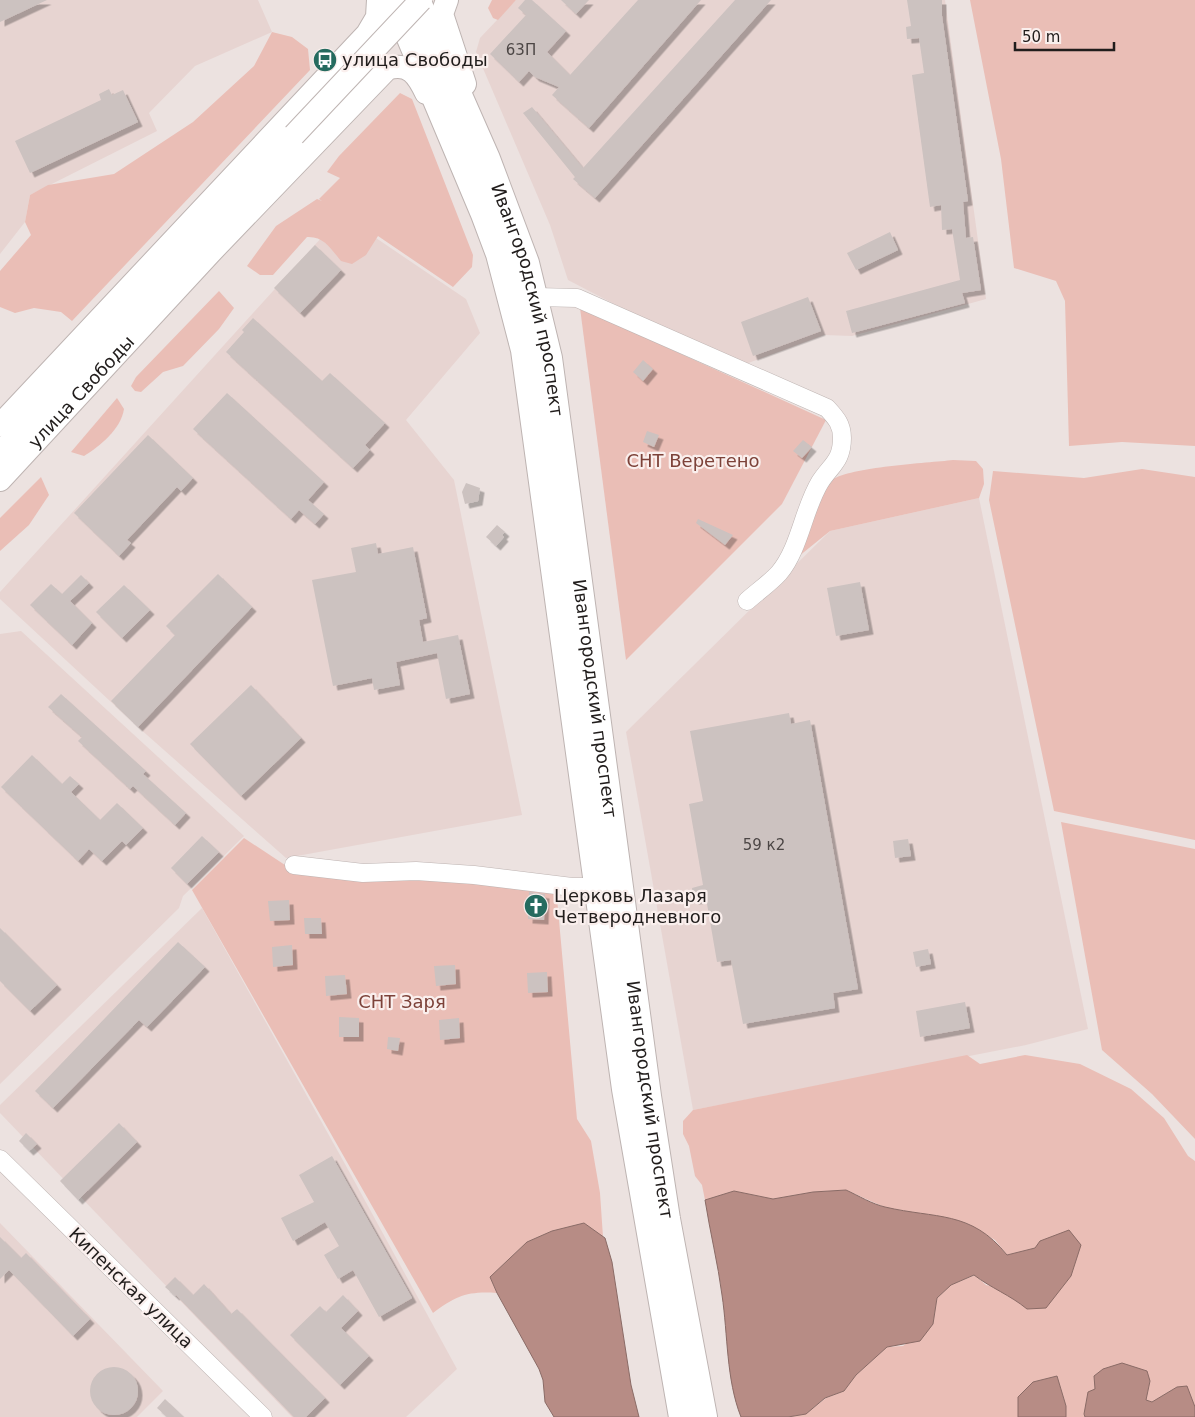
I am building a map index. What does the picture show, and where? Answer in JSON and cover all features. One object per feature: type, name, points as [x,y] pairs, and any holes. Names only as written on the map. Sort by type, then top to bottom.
[{"type":"highway","name":"Ивангородский проспект","points":[[394,0],[508,212],[536,297],[549,358],[648,1096],[667,1219],[704,1417]]},
{"type":"highway","name":"Ивангородский проспект","points":[[417,0],[457,119],[499,254],[524,350],[631,1127],[682,1417]]},
{"type":"main road","points":[[0,425],[367,34],[377,17],[378,0]]},
{"type":"main road","name":"улица Свободы","points":[[0,453],[421,0]]},
{"type":"main road","points":[[448,0],[442,14],[468,92],[457,119]]},
{"type":"main road","name":"улица Свободы","points":[[0,480],[211,252],[387,69],[394,67],[406,68],[417,75],[440,121],[457,119]]},
{"type":"street","points":[[536,297],[577,298],[827,408],[839,421],[842,438],[836,463],[813,495],[789,558],[778,573],[747,601]]},
{"type":"street","points":[[294,865],[363,873],[416,871],[474,875],[572,887],[597,887]]},
{"type":"street","name":"Кипенская улица","points":[[0,1159],[263,1417]]},
{"type":"shaded area","points":[[0,0],[258,0],[272,32],[195,66],[149,113],[157,131],[30,195],[25,222],[0,254]]},
{"type":"shaded area","points":[[516,0],[945,0],[986,299],[852,336],[824,335],[740,366],[668,332],[568,280],[550,225],[476,52],[480,38]]},
{"type":"shaded area","points":[[342,215],[466,299],[480,333],[406,420],[454,480],[522,815],[286,858],[138,727],[0,599],[0,592]]},
{"type":"shaded area","points":[[979,498],[1088,1029],[1026,1045],[693,1110],[626,732],[830,531]]},
{"type":"shaded area","points":[[21,631],[244,836],[183,896],[179,908],[0,1084],[0,634]]},
{"type":"shaded area","points":[[202,908],[457,1369],[406,1417],[292,1417],[0,1113],[0,1105]]},
{"type":"shaded area","points":[[846,1190],[880,1206],[966,1223],[980,1230],[1007,1255],[1035,1248],[1040,1241],[1069,1230],[1081,1245],[1071,1276],[1046,1308],[1027,1309],[974,1275],[951,1285],[937,1298],[933,1324],[920,1341],[887,1347],[856,1375],[844,1391],[825,1398],[806,1414],[788,1417],[741,1417],[730,1372],[724,1310],[705,1200],[734,1191],[773,1199],[813,1192]]},
{"type":"shaded area","points":[[0,1223],[163,1391],[137,1417],[0,1417]]},
{"type":"shaded area","points":[[584,1223],[605,1238],[612,1262],[631,1385],[639,1417],[554,1417],[545,1402],[543,1380],[539,1369],[490,1277],[527,1242],[552,1231]]},
{"type":"shaded area","points":[[1122,1363],[1147,1371],[1150,1381],[1146,1400],[1152,1402],[1177,1387],[1187,1386],[1195,1407],[1195,1417],[1085,1417],[1088,1392],[1095,1389],[1094,1376],[1103,1369]]},
{"type":"shaded area","points":[[1057,1376],[1066,1406],[1066,1417],[1018,1417],[1018,1397],[1033,1382]]},
{"type":"green space","points":[[492,0],[516,0],[498,20],[493,18],[488,8]]},
{"type":"green space","points":[[970,0],[1195,0],[1195,446],[1122,442],[1069,446],[1065,301],[1056,281],[1014,268],[1001,159]]},
{"type":"green space","points":[[272,32],[292,37],[308,49],[310,70],[72,321],[61,312],[34,308],[15,313],[0,307],[0,271],[31,235],[25,222],[30,195],[48,185],[114,174],[193,122],[254,66]]},
{"type":"green space","points":[[400,93],[412,99],[473,255],[472,267],[453,287],[378,236],[366,255],[352,264],[341,261],[323,241],[307,237],[273,275],[260,275],[247,266],[276,226],[317,199],[322,201],[319,199],[340,178],[327,172],[339,156]]},
{"type":"green space","points":[[219,291],[234,308],[219,329],[183,366],[163,372],[141,392],[135,391],[131,386],[136,377]]},
{"type":"green space","name":"СНТ Веретено","points":[[580,308],[826,420],[782,504],[626,660]]},
{"type":"green space","points":[[117,398],[124,409],[119,423],[109,436],[84,456],[71,452]]},
{"type":"green space","points":[[953,460],[976,461],[983,469],[984,484],[979,498],[830,531],[788,565],[812,507],[818,496],[832,480],[871,469]]},
{"type":"green space","points":[[1142,469],[1195,477],[1195,840],[1054,811],[989,500],[993,471],[1084,478]]},
{"type":"green space","points":[[41,477],[49,495],[29,525],[0,551],[0,518]]},
{"type":"green space","points":[[1061,822],[1195,849],[1195,1139],[1152,1094],[1102,1050]]},
{"type":"green space","name":"СНТ Заря","points":[[244,838],[291,869],[556,887],[577,1119],[591,1141],[600,1193],[603,1237],[584,1223],[552,1231],[527,1242],[490,1277],[497,1293],[478,1293],[462,1296],[448,1302],[433,1313],[192,890]]},
{"type":"green space","points":[[967,1055],[980,1064],[1025,1055],[1080,1064],[1131,1089],[1164,1118],[1188,1156],[1195,1161],[1195,1407],[1177,1387],[1152,1402],[1145,1400],[1150,1381],[1095,1389],[1084,1414],[1085,1417],[1066,1417],[1066,1406],[1057,1376],[1033,1382],[1018,1397],[1018,1417],[788,1417],[806,1414],[826,1398],[844,1391],[856,1375],[887,1347],[903,1346],[933,1324],[937,1298],[951,1285],[975,1275],[986,1285],[995,1287],[1027,1308],[1035,1248],[1007,1255],[995,1240],[966,1223],[884,1207],[846,1190],[813,1192],[773,1199],[734,1191],[705,1200],[702,1185],[695,1176],[689,1146],[683,1134],[683,1121],[693,1110]]},
{"type":"building","points":[[0,0],[47,0],[0,22]]},
{"type":"building","points":[[525,0],[532,0],[566,31],[547,52],[570,75],[638,0],[701,0],[589,128],[552,95],[559,87],[535,77],[529,71],[519,82],[490,54],[526,15],[518,8]]},
{"type":"building","points":[[561,0],[589,0],[576,14]]},
{"type":"building","points":[[735,0],[771,0],[595,198],[573,179],[575,177],[523,113],[532,107],[583,168]]},
{"type":"building","points":[[907,0],[942,0],[942,16],[968,201],[963,202],[966,238],[973,237],[981,290],[962,293],[965,303],[852,333],[846,311],[960,280],[952,229],[942,230],[941,205],[930,207],[912,75],[924,73],[919,38],[907,39],[906,27],[911,26]]},
{"type":"building","points":[[109,89],[112,95],[123,90],[138,122],[30,173],[15,141],[101,100],[99,94]]},
{"type":"building","points":[[890,232],[898,250],[856,270],[847,253]]},
{"type":"building","points":[[315,245],[341,270],[300,313],[274,288]]},
{"type":"building","points":[[808,297],[821,331],[753,356],[741,322]]},
{"type":"building","points":[[253,318],[322,381],[330,373],[385,423],[365,445],[370,450],[353,468],[226,352],[244,332],[242,330]]},
{"type":"building","points":[[643,360],[653,369],[643,381],[633,372]]},
{"type":"building","points":[[227,393],[324,482],[308,500],[324,514],[315,524],[299,510],[291,519],[193,429]]},
{"type":"building","points":[[647,431],[659,435],[654,447],[643,442]]},
{"type":"building","points":[[148,435],[193,478],[181,491],[177,487],[127,540],[131,543],[119,556],[74,513]]},
{"type":"building","points":[[803,440],[812,447],[802,458],[793,451]]},
{"type":"building","points":[[466,483],[480,488],[478,501],[465,504],[462,492]]},
{"type":"building","points":[[698,519],[733,535],[725,545],[696,523]]},
{"type":"building","points":[[497,525],[505,532],[502,535],[504,537],[496,546],[486,537]]},
{"type":"building","points":[[376,543],[378,554],[413,547],[427,618],[419,620],[423,642],[458,635],[470,694],[446,699],[437,653],[396,662],[400,685],[374,690],[372,678],[333,686],[312,580],[356,572],[351,548]]},
{"type":"building","points":[[218,574],[252,607],[138,727],[111,701],[175,635],[166,626]]},
{"type":"building","points":[[81,575],[89,583],[70,601],[92,623],[72,645],[30,605],[51,584],[62,594]]},
{"type":"building","points":[[860,582],[869,630],[836,636],[827,588]]},
{"type":"building","points":[[124,585],[150,610],[122,638],[96,612]]},
{"type":"building","points":[[251,685],[301,738],[241,796],[190,744]]},
{"type":"building","points":[[61,694],[146,771],[143,774],[186,813],[175,825],[133,786],[130,789],[78,741],[82,737],[48,707]]},
{"type":"building","points":[[789,713],[791,724],[810,720],[858,989],[833,993],[835,1008],[743,1024],[731,960],[717,962],[706,898],[694,900],[692,888],[703,885],[689,804],[703,801],[690,731]]},
{"type":"building","points":[[32,755],[62,784],[70,776],[79,784],[71,792],[100,820],[117,803],[143,828],[126,845],[122,841],[102,861],[89,849],[78,861],[1,787]]},
{"type":"building","points":[[202,836],[219,852],[187,884],[171,868]]},
{"type":"building","points":[[908,839],[911,856],[895,858],[893,841]]},
{"type":"building","name":"Церковь Лазаря Четверодневного","points":[[529,892],[545,894],[544,920],[528,919]]},
{"type":"building","points":[[289,900],[290,920],[270,921],[268,901]]},
{"type":"building","points":[[304,918],[321,918],[322,934],[305,934]]},
{"type":"building","points":[[0,928],[57,985],[30,1011],[0,981]]},
{"type":"building","points":[[178,942],[205,967],[147,1027],[139,1020],[53,1108],[35,1091]]},
{"type":"building","points":[[292,945],[293,965],[273,967],[272,947]]},
{"type":"building","points":[[928,949],[931,964],[916,967],[913,952]]},
{"type":"building","points":[[455,965],[456,984],[436,986],[434,966]]},
{"type":"building","points":[[547,972],[548,992],[528,993],[527,973]]},
{"type":"building","points":[[345,975],[347,994],[326,996],[325,976]]},
{"type":"building","points":[[965,1002],[970,1028],[920,1037],[916,1011]]},
{"type":"building","points":[[339,1017],[359,1018],[359,1037],[339,1037]]},
{"type":"building","points":[[459,1018],[460,1038],[440,1040],[439,1020]]},
{"type":"building","points":[[388,1037],[400,1038],[398,1051],[387,1049]]},
{"type":"building","points":[[119,1123],[137,1142],[78,1200],[60,1181]]},
{"type":"building","points":[[26,1133],[37,1144],[29,1151],[19,1141]]},
{"type":"building","points":[[332,1156],[412,1298],[379,1317],[353,1270],[338,1279],[324,1255],[339,1246],[325,1222],[293,1241],[281,1218],[314,1202],[299,1175]]},
{"type":"building","points":[[0,1237],[21,1258],[26,1253],[90,1319],[73,1336],[9,1270],[0,1279]]},
{"type":"building","points":[[175,1277],[193,1295],[204,1284],[231,1314],[237,1309],[325,1398],[306,1417],[294,1417],[176,1295],[165,1287]]},
{"type":"building","points":[[343,1295],[358,1311],[341,1328],[369,1356],[340,1385],[290,1335],[320,1306],[326,1312]]},
{"type":"building","points":[[109,1367],[119,1367],[131,1374],[138,1386],[138,1396],[131,1408],[119,1415],[109,1415],[101,1411],[94,1404],[90,1396],[90,1386],[94,1378],[101,1371]]},
{"type":"building","points":[[165,1399],[184,1417],[167,1417],[157,1408]]},
{"type":"place","name":"улица Свободы","points":[[325,60]]},
{"type":"place","name":"Церковь Лазаря Четверодневного","points":[[536,906]]}]
